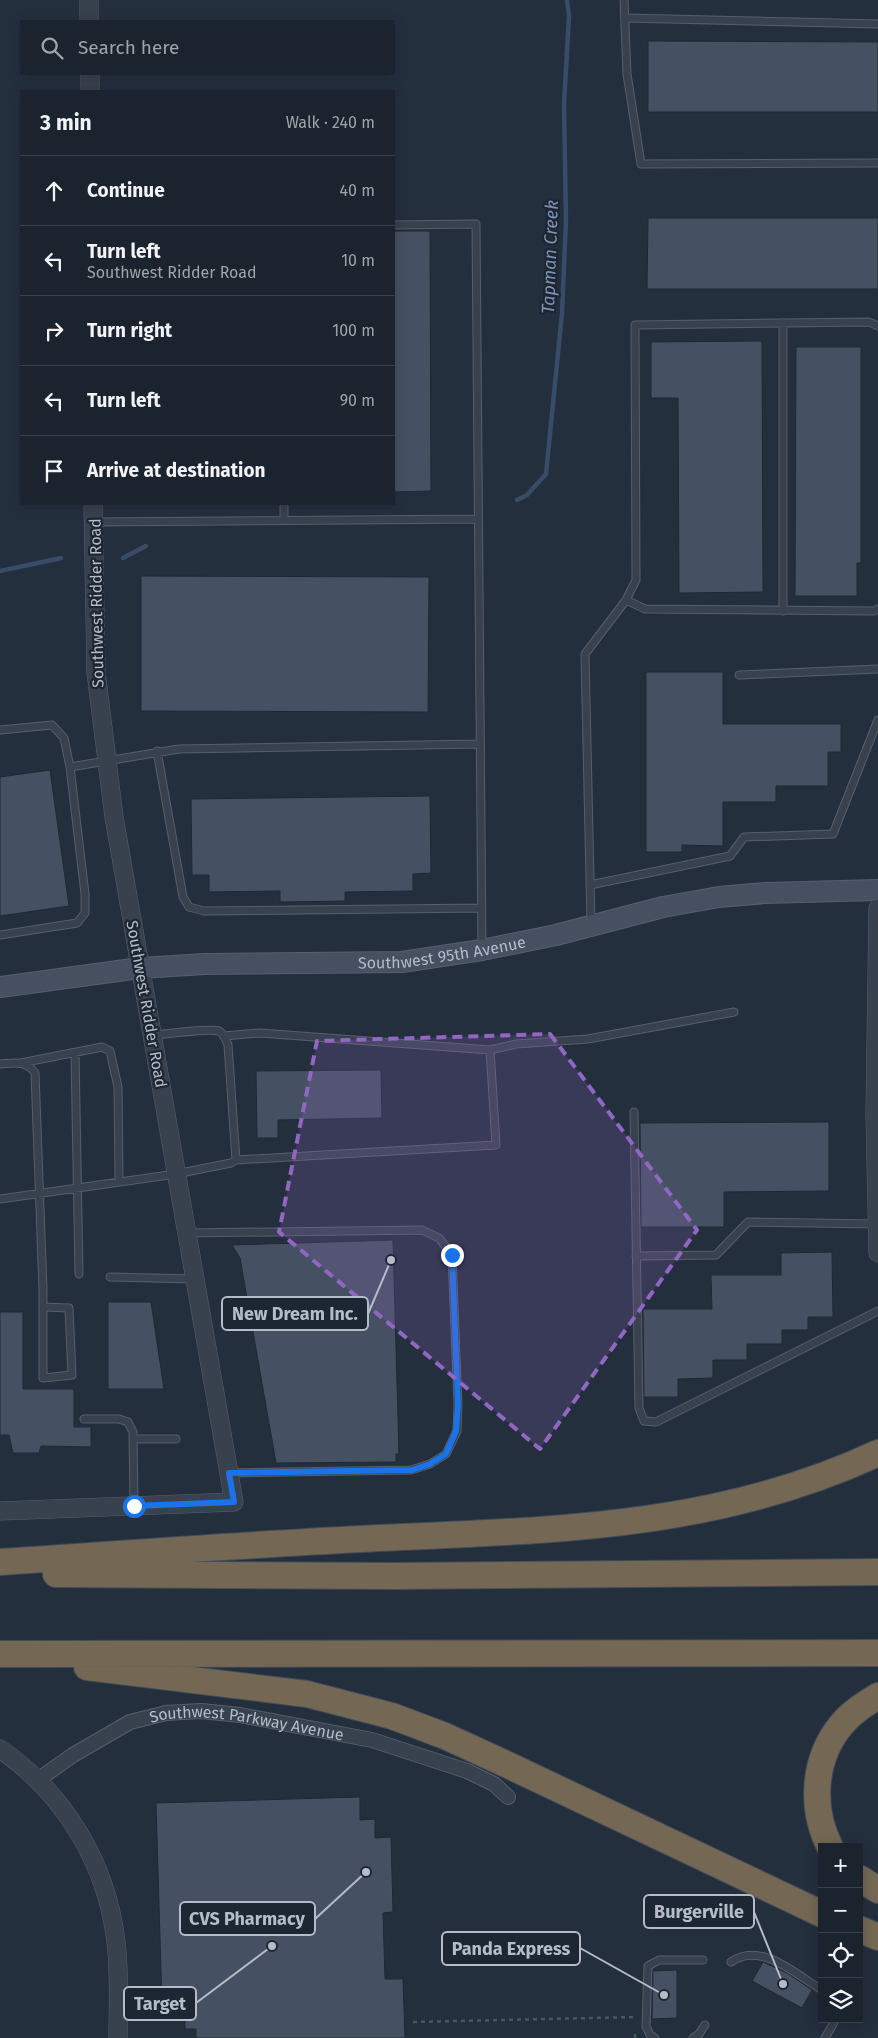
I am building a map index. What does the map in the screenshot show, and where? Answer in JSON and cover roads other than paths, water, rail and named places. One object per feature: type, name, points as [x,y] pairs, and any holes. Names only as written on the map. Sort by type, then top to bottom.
[{"type":"highway","points":[[0,1562],[266,1544],[580,1529],[647,1520],[723,1506],[780,1490],[845,1468],[878,1453]]},
{"type":"highway","points":[[0,1574],[396,1576],[878,1572]]},
{"type":"highway","points":[[0,1655],[878,1653]]},
{"type":"highway","points":[[0,1655],[307,1694],[392,1716],[445,1736],[508,1765],[818,1912]]},
{"type":"highway","points":[[828,1843],[824,1835],[817,1803],[819,1774],[824,1755],[841,1724],[878,1696]]},
{"type":"highway","points":[[863,1881],[878,1890]]},
{"type":"highway","points":[[863,1931],[878,1937]]},
{"type":"main road","name":"Southwest 95th Avenue","points":[[0,987],[140,968],[205,964],[402,962],[482,950],[591,926],[663,907],[719,897],[765,893],[878,890]]},
{"type":"street","points":[[89,0],[89,20]]},
{"type":"street","points":[[90,75],[90,90]]},
{"type":"street","name":"Southwest Ridder Road","points":[[94,505],[96,672],[106,760],[140,968],[234,1502],[134,1506]]},
{"type":"street","points":[[878,908],[874,1114],[878,1253]]},
{"type":"street","points":[[0,1511],[134,1506]]},
{"type":"street","name":"Southwest Parkway Avenue","points":[[39,1779],[73,1754],[130,1722],[166,1713],[201,1711],[240,1715],[372,1740],[467,1771],[494,1784],[508,1797]]},
{"type":"street","points":[[0,1749],[39,1779],[64,1809],[81,1835],[97,1868],[108,1898],[116,1943],[118,2038]]},
{"type":"lane","points":[[624,0],[627,74],[641,164],[878,163]]},
{"type":"lane","points":[[625,18],[878,24]]},
{"type":"lane","points":[[395,225],[476,224],[482,950]]},
{"type":"lane","points":[[591,926],[585,654],[626,600],[636,580],[635,325],[869,322],[878,326]]},
{"type":"lane","points":[[783,323],[783,610]]},
{"type":"lane","points":[[284,505],[284,520]]},
{"type":"lane","points":[[94,522],[478,519]]},
{"type":"lane","points":[[626,600],[646,609],[874,611],[878,609]]},
{"type":"lane","points":[[739,675],[878,669]]},
{"type":"lane","points":[[590,885],[730,856],[744,837],[833,834],[878,720]]},
{"type":"lane","points":[[0,730],[52,725],[64,738],[70,767],[85,894],[85,913],[77,923],[0,935]]},
{"type":"lane","points":[[70,767],[157,751],[179,749],[480,744]]},
{"type":"lane","points":[[157,751],[183,897],[190,907],[204,911],[482,908]]},
{"type":"lane","points":[[224,1036],[260,1033],[490,1050],[516,1044],[588,1039],[734,1012]]},
{"type":"lane","points":[[152,1036],[209,1031],[219,1031],[224,1036],[228,1044],[236,1160]]},
{"type":"lane","points":[[0,1064],[21,1063],[102,1047],[110,1051],[118,1088],[119,1181]]},
{"type":"lane","points":[[0,1199],[176,1174],[231,1163],[236,1160],[496,1145],[490,1050]]},
{"type":"lane","points":[[75,1052],[79,1187],[79,1274]]},
{"type":"lane","points":[[21,1063],[30,1066],[35,1073],[40,1194],[43,1378],[72,1375],[69,1308],[42,1307]]},
{"type":"lane","points":[[634,1112],[639,1408],[644,1421],[656,1422],[878,1310]]},
{"type":"lane","points":[[636,1256],[716,1255],[748,1222],[877,1224]]},
{"type":"lane","points":[[187,1233],[422,1230],[439,1238],[452,1255],[458,1405],[456,1431],[446,1454],[430,1464],[412,1470],[229,1473]]},
{"type":"lane","points":[[110,1277],[196,1279]]},
{"type":"lane","points":[[84,1419],[119,1419],[128,1422],[133,1432],[134,1506]]},
{"type":"lane","points":[[133,1439],[176,1439]]},
{"type":"lane","points":[[731,1962],[746,1954],[763,1955],[818,1988]]},
{"type":"lane","points":[[655,2038],[650,2035],[646,2026],[648,1966],[659,1960],[703,1960]]},
{"type":"lane","points":[[825,2038],[834,2023]]},
{"type":"lane","points":[[693,2038],[699,2034],[705,2024]]},
{"type":"waterway","name":"Tapman Creek","points":[[517,500],[527,495],[546,474],[562,313],[566,220],[564,104],[569,16],[567,0]]},
{"type":"waterway","name":"Tapman Creek","points":[[123,558],[146,546]]},
{"type":"waterway","name":"Tapman Creek","points":[[0,571],[61,558]]},
{"type":"place","name":"New Dream Inc.","points":[[391,1260]]},
{"type":"place","name":"CVS Pharmacy","points":[[366,1872]]},
{"type":"place","name":"Target","points":[[272,1946]]},
{"type":"place","name":"Burgerville","points":[[783,1984]]},
{"type":"place","name":"Panda Express","points":[[664,1995]]}]
